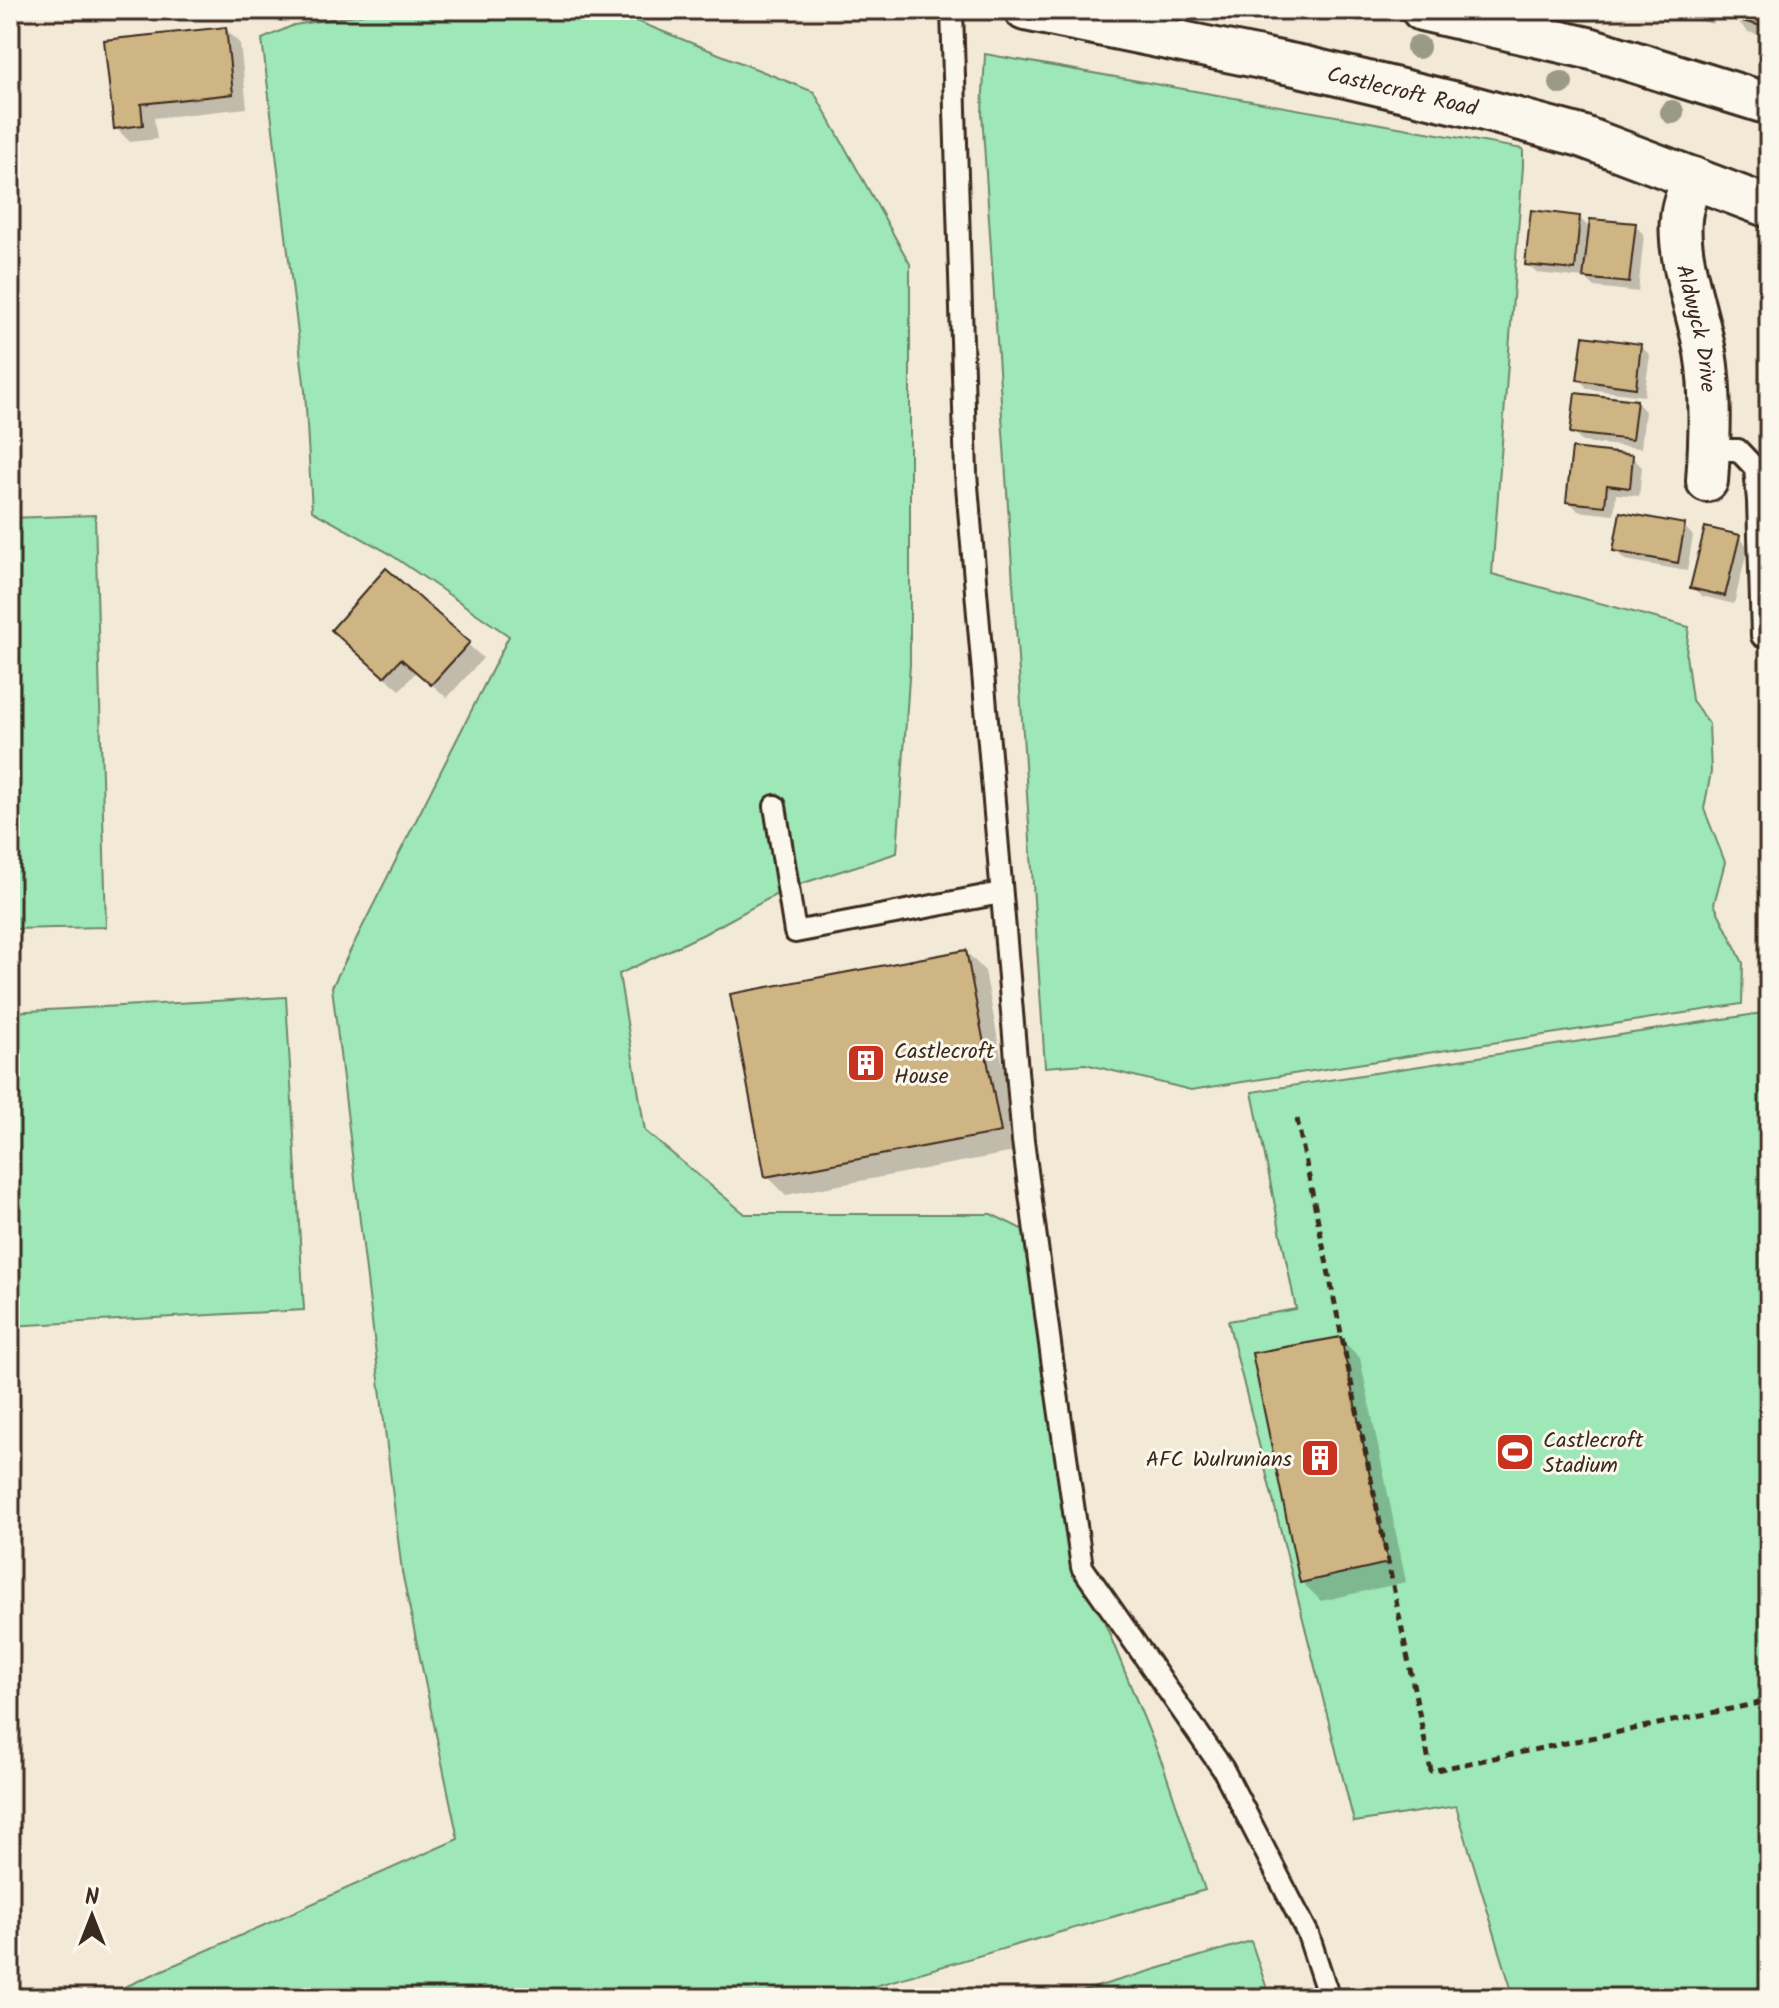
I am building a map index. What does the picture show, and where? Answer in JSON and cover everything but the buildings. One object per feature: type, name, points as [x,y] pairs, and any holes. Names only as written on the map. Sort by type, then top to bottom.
[{"type":"street","name":"Castlecroft Road","points":[[1025,10],[1300,66],[1473,107],[1581,136],[1769,207]]},
{"type":"street","points":[[1422,10],[1592,49],[1769,104]]},
{"type":"street","name":"Aldwyck Drive","points":[[1693,178],[1681,218],[1681,243],[1705,354],[1708,465]]},
{"type":"lane","points":[[952,10],[966,474],[1023,1141],[1082,1567],[1223,1769],[1308,1934],[1329,1998]]},
{"type":"lane","points":[[1708,465],[1738,450],[1755,468],[1762,636]]},
{"type":"lane","points":[[775,806],[795,932],[1001,893]]},
{"type":"path","points":[[1297,1119],[1431,1771],[1769,1701]]},
{"type":"green space","points":[[388,10],[609,10],[814,92],[910,264],[910,664],[897,853],[788,888],[704,934],[619,974],[645,1131],[745,1214],[991,1214],[1034,1235],[1082,1567],[1163,1765],[1205,1890],[834,1998],[100,1998],[458,1839],[402,1572],[332,987],[509,636],[387,552],[312,511],[305,391],[262,39],[294,25]]},
{"type":"green space","points":[[985,54],[1523,149],[1492,574],[1689,627],[1686,655],[1692,700],[1709,724],[1711,772],[1704,809],[1725,862],[1714,904],[1743,963],[1742,1004],[1191,1090],[1085,1064],[1045,1067],[982,113]]},
{"type":"green space","points":[[95,515],[106,927],[10,929],[10,518]]},
{"type":"green space","points":[[286,997],[304,1310],[10,1326],[10,1012]]},
{"type":"green space","name":"Castlecroft Stadium","points":[[1769,1012],[1769,1998],[1514,1998],[1456,1806],[1354,1822],[1228,1321],[1296,1309],[1252,1092]]},
{"type":"green space","points":[[1251,1941],[1270,1998],[1059,1998]]},
{"type":"place","name":"Castlecroft House","points":[[866,1063]]},
{"type":"place","name":"Castlecroft Stadium","points":[[1515,1452]]},
{"type":"place","name":"AFC Wulrunians","points":[[1320,1458]]}]
